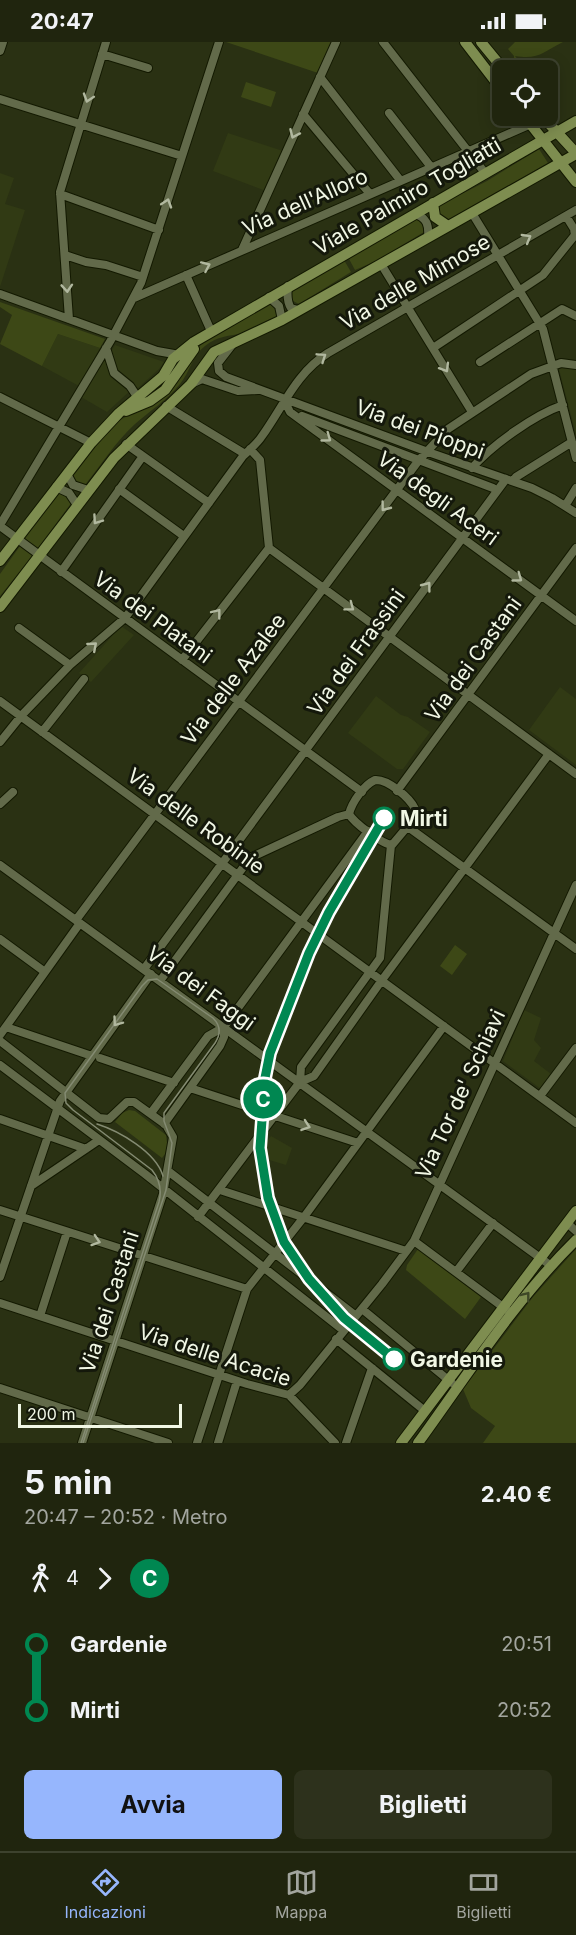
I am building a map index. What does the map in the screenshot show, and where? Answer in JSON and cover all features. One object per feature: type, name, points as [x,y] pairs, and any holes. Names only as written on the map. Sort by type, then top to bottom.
[{"type":"main road","points":[[465,42],[492,77]]},
{"type":"main road","points":[[481,42],[496,60]]},
{"type":"main road","name":"Viale Palmiro Togliatti","points":[[0,561],[91,443],[179,352],[269,297],[576,121]]},
{"type":"main road","points":[[533,126],[576,182]]},
{"type":"main road","points":[[0,607],[88,490],[126,444],[190,384],[211,355],[222,347],[251,336],[282,320],[576,153],[551,126]]},
{"type":"main road","points":[[433,203],[435,217],[448,226]]},
{"type":"main road","name":"Viale Palmiro Togliatti","points":[[119,413],[150,401],[164,392],[185,359],[211,331]]},
{"type":"main road","name":"Viale Palmiro Togliatti","points":[[119,413],[166,381],[180,358],[201,337]]},
{"type":"main road","points":[[180,393],[209,350],[217,345],[235,342]]},
{"type":"main road","name":"Viale Palmiro Togliatti","points":[[119,413],[163,376],[179,352]]},
{"type":"main road","points":[[401,1443],[449,1380],[546,1262],[576,1211]]},
{"type":"main road","points":[[546,1262],[576,1240]]},
{"type":"main road","points":[[418,1443],[508,1311]]},
{"type":"street","points":[[0,51],[3,42]]},
{"type":"street","points":[[69,319],[60,194],[106,42]]},
{"type":"street","points":[[0,525],[114,335],[144,277],[219,42]]},
{"type":"street","points":[[242,250],[336,42]]},
{"type":"street","points":[[383,42],[485,173]]},
{"type":"street","points":[[102,54],[148,68]]},
{"type":"street","points":[[320,77],[400,180]]},
{"type":"street","points":[[0,99],[182,156]]},
{"type":"street","points":[[389,113],[431,167]]},
{"type":"street","points":[[303,114],[370,194]]},
{"type":"street","name":"Via dell'Alloro","points":[[134,298],[468,151],[516,126]]},
{"type":"street","points":[[60,194],[159,230]]},
{"type":"street","name":"Via delle Mimose","points":[[0,742],[21,716],[70,665],[125,618],[248,451],[261,439],[302,375],[318,359],[576,210]]},
{"type":"street","points":[[472,213],[520,290],[547,340],[576,458]]},
{"type":"street","points":[[415,214],[423,217],[427,222],[428,237]]},
{"type":"street","points":[[433,348],[547,272],[573,239],[575,230],[566,216]]},
{"type":"street","points":[[65,255],[86,262],[108,265],[144,277]]},
{"type":"street","points":[[381,264],[472,412]]},
{"type":"street","points":[[186,275],[211,331]]},
{"type":"street","points":[[288,286],[289,304],[291,308],[298,310]]},
{"type":"street","points":[[0,294],[162,353],[179,352]]},
{"type":"street","points":[[269,297],[277,304],[282,320]]},
{"type":"street","points":[[480,362],[562,309],[576,316]]},
{"type":"street","name":"Via dei Pioppi","points":[[235,342],[219,360],[219,371],[226,377],[425,452],[510,480],[547,495],[576,513]]},
{"type":"street","points":[[106,348],[114,373],[132,388],[136,395]]},
{"type":"street","points":[[553,365],[566,363],[576,365]]},
{"type":"street","name":"Via delle Azalee","points":[[3,1029],[155,814],[425,452],[445,431],[472,412],[531,374],[553,365]]},
{"type":"street","name":"Via dei Pioppi","points":[[190,384],[202,379],[238,391],[260,390]]},
{"type":"street","points":[[0,398],[59,425],[91,443]]},
{"type":"street","name":"Via degli Aceri","points":[[284,400],[291,412],[576,621]]},
{"type":"street","points":[[472,468],[488,450],[545,413],[563,405]]},
{"type":"street","points":[[166,406],[248,451],[260,460],[269,548],[182,660]]},
{"type":"street","name":"Via dei Pioppi","points":[[291,412],[493,488]]},
{"type":"street","name":"Via dei Frassini","points":[[222,863],[463,538],[510,480],[572,442]]},
{"type":"street","points":[[126,444],[209,503]]},
{"type":"street","points":[[61,572],[143,456]]},
{"type":"street","points":[[67,474],[75,486],[88,490]]},
{"type":"street","points":[[56,488],[69,493],[77,505]]},
{"type":"street","points":[[565,506],[576,488]]},
{"type":"street","points":[[119,489],[181,534]]},
{"type":"street","name":"Via dei Platani","points":[[0,525],[38,556],[362,792]]},
{"type":"street","points":[[269,548],[576,774]]},
{"type":"street","name":"Via dei Castani","points":[[397,791],[576,548]]},
{"type":"street","points":[[19,628],[70,665]]},
{"type":"street","points":[[42,732],[84,679]]},
{"type":"street","name":"Via delle Robinie","points":[[0,701],[382,980]]},
{"type":"street","points":[[300,1082],[314,1076],[549,754]]},
{"type":"street","points":[[160,981],[250,858],[349,813],[362,792],[370,783],[377,780],[397,791],[415,808],[415,816],[408,827],[391,845],[385,844],[353,820],[349,813]]},
{"type":"street","points":[[0,804],[13,792]]},
{"type":"street","points":[[408,827],[576,949]]},
{"type":"street","points":[[0,1041],[101,1119],[110,1118],[130,1101],[138,1103],[164,1124],[221,1044],[225,1027],[368,831]]},
{"type":"street","points":[[198,1217],[300,1082],[301,1067],[380,958],[391,845]]},
{"type":"street","points":[[234,847],[250,858]]},
{"type":"street","points":[[0,1277],[57,1109],[65,1093],[96,1057],[147,971],[222,863]]},
{"type":"street","name":"Via dei Faggi","points":[[0,865],[546,1262]]},
{"type":"street","name":"Via Tor de' Schiavi","points":[[289,1395],[300,1385],[359,1312],[414,1240],[576,885]]},
{"type":"street","points":[[0,939],[45,972]]},
{"type":"street","points":[[382,980],[576,1123]]},
{"type":"street","points":[[332,1025],[344,1034]]},
{"type":"street","points":[[197,1443],[247,1290],[304,1217],[444,1026]]},
{"type":"street","points":[[151,1113],[209,1034],[225,1027]]},
{"type":"street","points":[[3,1029],[174,1083]]},
{"type":"street","points":[[540,1096],[576,1048]]},
{"type":"street","points":[[0,1065],[343,1330]]},
{"type":"street","points":[[190,1088],[358,1143]]},
{"type":"street","points":[[0,1119],[86,1149]]},
{"type":"street","name":"Via dei Castani","points":[[82,1443],[164,1190],[174,1140],[171,1131],[164,1124]]},
{"type":"street","points":[[31,1186],[99,1140]]},
{"type":"street","points":[[168,1171],[342,1306],[359,1312],[449,1380],[454,1393]]},
{"type":"street","points":[[220,1190],[406,1251]]},
{"type":"street","points":[[0,1210],[247,1290]]},
{"type":"street","points":[[456,1272],[493,1223]]},
{"type":"street","points":[[567,1223],[576,1231]]},
{"type":"street","points":[[40,1316],[66,1232]]},
{"type":"street","points":[[414,1240],[508,1311]]},
{"type":"street","name":"Via delle Acacie","points":[[0,1303],[237,1381],[289,1395],[335,1443]]},
{"type":"street","points":[[329,1319],[338,1315],[342,1306]]},
{"type":"street","points":[[336,1340],[425,1411]]},
{"type":"street","points":[[346,1443],[372,1368]]},
{"type":"street","points":[[218,1443],[237,1381]]},
{"type":"street","points":[[0,1388],[168,1443]]},
{"type":"shaded area","points":[[226,42],[332,42],[318,73]]},
{"type":"shaded area","points":[[515,42],[563,42],[535,56],[515,56],[518,60],[514,60],[514,56],[508,49]]},
{"type":"shaded area","points":[[246,82],[276,92],[271,107],[241,97]]},
{"type":"shaded area","points":[[228,133],[283,151],[266,191],[213,171]]},
{"type":"shaded area","points":[[539,149],[548,163],[449,219],[441,219],[438,209],[440,205],[487,181]]},
{"type":"shaded area","points":[[0,173],[14,178],[5,204],[25,210],[0,287]]},
{"type":"shaded area","points":[[416,219],[421,220],[426,229],[424,232],[376,261],[355,270],[349,259],[361,249]]},
{"type":"shaded area","points":[[344,260],[351,272],[299,304],[291,300],[291,291]]},
{"type":"shaded area","points":[[0,302],[105,339],[100,348],[58,334],[42,366],[0,344],[12,315],[0,307]]},
{"type":"shaded area","points":[[269,303],[274,304],[278,312],[277,316],[253,330],[219,338],[205,346],[197,354],[175,390],[128,431],[85,485],[76,480],[72,475],[118,421],[154,402],[197,348],[206,340]]},
{"type":"shaded area","points":[[58,334],[100,348],[79,386],[42,366]]},
{"type":"shaded area","points":[[115,345],[164,362],[138,388],[119,375],[110,353]]},
{"type":"shaded area","points":[[106,355],[131,390],[107,412],[81,397]]},
{"type":"shaded area","points":[[565,367],[576,370],[576,434],[559,369]]},
{"type":"shaded area","points":[[59,493],[72,502],[38,548],[24,538]]},
{"type":"shaded area","points":[[20,546],[33,555],[0,596],[0,574]]},
{"type":"shaded area","points":[[121,626],[134,635],[91,682],[79,673]]},
{"type":"shaded area","points":[[560,687],[576,699],[576,765],[529,730]]},
{"type":"shaded area","points":[[376,696],[401,715],[408,717],[430,732],[403,769],[397,769],[348,733]]},
{"type":"shaded area","points":[[455,945],[467,954],[452,975],[440,966]]},
{"type":"shaded area","points":[[524,1010],[541,1018],[534,1040],[541,1048],[534,1061],[551,1074],[541,1089],[503,1061]]},
{"type":"shaded area","points":[[129,1110],[135,1111],[166,1135],[168,1150],[162,1158],[115,1122],[122,1113]]},
{"type":"shaded area","points":[[271,1136],[292,1148],[286,1165],[256,1156]]},
{"type":"shaded area","points":[[418,1249],[481,1297],[465,1319],[406,1270]]},
{"type":"shaded area","points":[[576,1249],[576,1443],[483,1443],[495,1426],[471,1408],[463,1389],[533,1297]]},
{"type":"tram line","points":[[81,1443],[159,1202],[160,1189],[159,1181],[152,1170],[73,1110],[66,1103],[65,1093],[142,986],[148,980],[157,979],[213,1018],[218,1024],[219,1033],[215,1043],[164,1113],[164,1121],[172,1143],[166,1190],[83,1443]]},
{"type":"tram line","points":[[97,1124],[126,1137],[145,1151],[159,1167],[163,1176]]},
{"type":"metro line","name":"C","points":[[384,818],[329,912],[309,953],[270,1053],[265,1078],[260,1148],[268,1198],[284,1242],[309,1279],[344,1318],[394,1359]]},
{"type":"place","name":"Mirti","points":[[384,818]]},
{"type":"place","name":"Gardenie","points":[[394,1359]]}]
